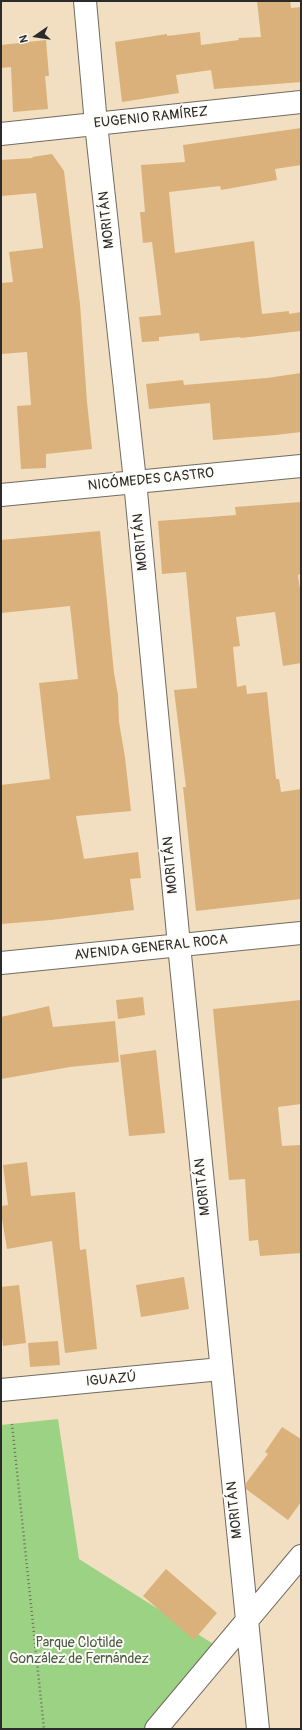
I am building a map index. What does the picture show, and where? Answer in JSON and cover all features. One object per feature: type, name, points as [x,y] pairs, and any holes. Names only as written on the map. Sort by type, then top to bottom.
[{"type":"street","name":"MORITÁN","points":[[85,1],[96,124],[135,481],[178,945],[258,1729]]},
{"type":"street","name":"EUGENIO RAMÍREZ","points":[[1,134],[301,102]]},
{"type":"street","name":"NICÓMEDES CASTRO","points":[[1,495],[301,466]]},
{"type":"street","name":"AVENIDA GENERAL ROCA","points":[[1,963],[301,933]]},
{"type":"street","name":"IGUAZÚ","points":[[1,1390],[221,1369]]},
{"type":"street","points":[[156,1729],[301,1556]]},
{"type":"path","points":[[12,1424],[44,1729]]},
{"type":"green space","name":"Parque Clotilde González de Fernández","points":[[58,1419],[79,1559],[226,1652],[166,1729],[1,1729],[1,1425]]},
{"type":"building","points":[[257,1],[290,1],[291,8],[301,7],[301,82],[214,89],[211,70],[176,75],[179,93],[122,102],[115,42],[167,34],[167,36],[200,32],[201,45],[239,40],[238,38],[261,37]]},
{"type":"building","points":[[46,40],[49,76],[45,76],[48,109],[13,112],[11,67],[1,68],[1,45]]},
{"type":"building","points":[[301,128],[301,165],[275,169],[277,180],[221,190],[220,186],[169,192],[175,253],[254,241],[262,314],[289,311],[289,314],[301,312],[301,331],[200,341],[199,333],[159,337],[159,341],[142,342],[139,317],[161,315],[152,242],[143,243],[140,212],[145,212],[141,165],[185,162],[183,145]]},
{"type":"building","points":[[52,154],[64,171],[80,304],[92,449],[46,454],[46,468],[21,469],[17,406],[31,405],[27,352],[1,354],[1,283],[13,282],[9,252],[43,248],[36,193],[1,196],[1,160],[33,158],[32,157]]},
{"type":"building","points":[[301,373],[301,432],[213,440],[210,403],[149,409],[146,384],[183,380],[184,385],[267,378]]},
{"type":"building","points":[[301,502],[301,574],[298,575],[301,596],[301,663],[283,666],[275,612],[236,617],[240,646],[233,647],[237,687],[246,685],[247,694],[267,692],[276,779],[279,779],[281,792],[301,789],[301,899],[196,911],[183,787],[186,787],[174,690],[197,688],[186,572],[162,574],[158,521],[236,515],[235,507]]},
{"type":"building","points":[[100,531],[114,673],[118,695],[119,722],[125,757],[131,811],[76,816],[84,859],[138,852],[141,878],[130,879],[134,910],[51,920],[1,924],[1,785],[50,779],[39,683],[78,679],[70,606],[1,613],[1,540]]},
{"type":"building","points":[[143,997],[145,1015],[118,1019],[116,1000]]},
{"type":"building","points":[[301,1000],[301,1104],[278,1107],[282,1146],[301,1145],[301,1253],[260,1256],[258,1240],[249,1241],[245,1179],[229,1180],[213,1009]]},
{"type":"building","points":[[49,1006],[53,1027],[115,1021],[119,1062],[70,1067],[1,1079],[1,1017]]},
{"type":"building","points":[[156,1050],[165,1133],[129,1136],[120,1055]]},
{"type":"building","points":[[27,1162],[31,1196],[75,1192],[80,1250],[86,1249],[97,1349],[65,1353],[52,1241],[7,1249],[1,1213],[1,1206],[8,1205],[3,1165]]},
{"type":"building","points":[[184,1277],[189,1309],[141,1317],[136,1285]]},
{"type":"building","points":[[19,1285],[26,1343],[3,1346],[1,1329],[1,1287]]},
{"type":"building","points":[[58,1341],[60,1365],[30,1367],[28,1343]]},
{"type":"building","points":[[282,1427],[301,1439],[301,1502],[288,1520],[246,1489],[246,1483],[268,1454],[265,1452]]},
{"type":"building","points":[[166,1569],[217,1613],[194,1640],[143,1596]]}]
